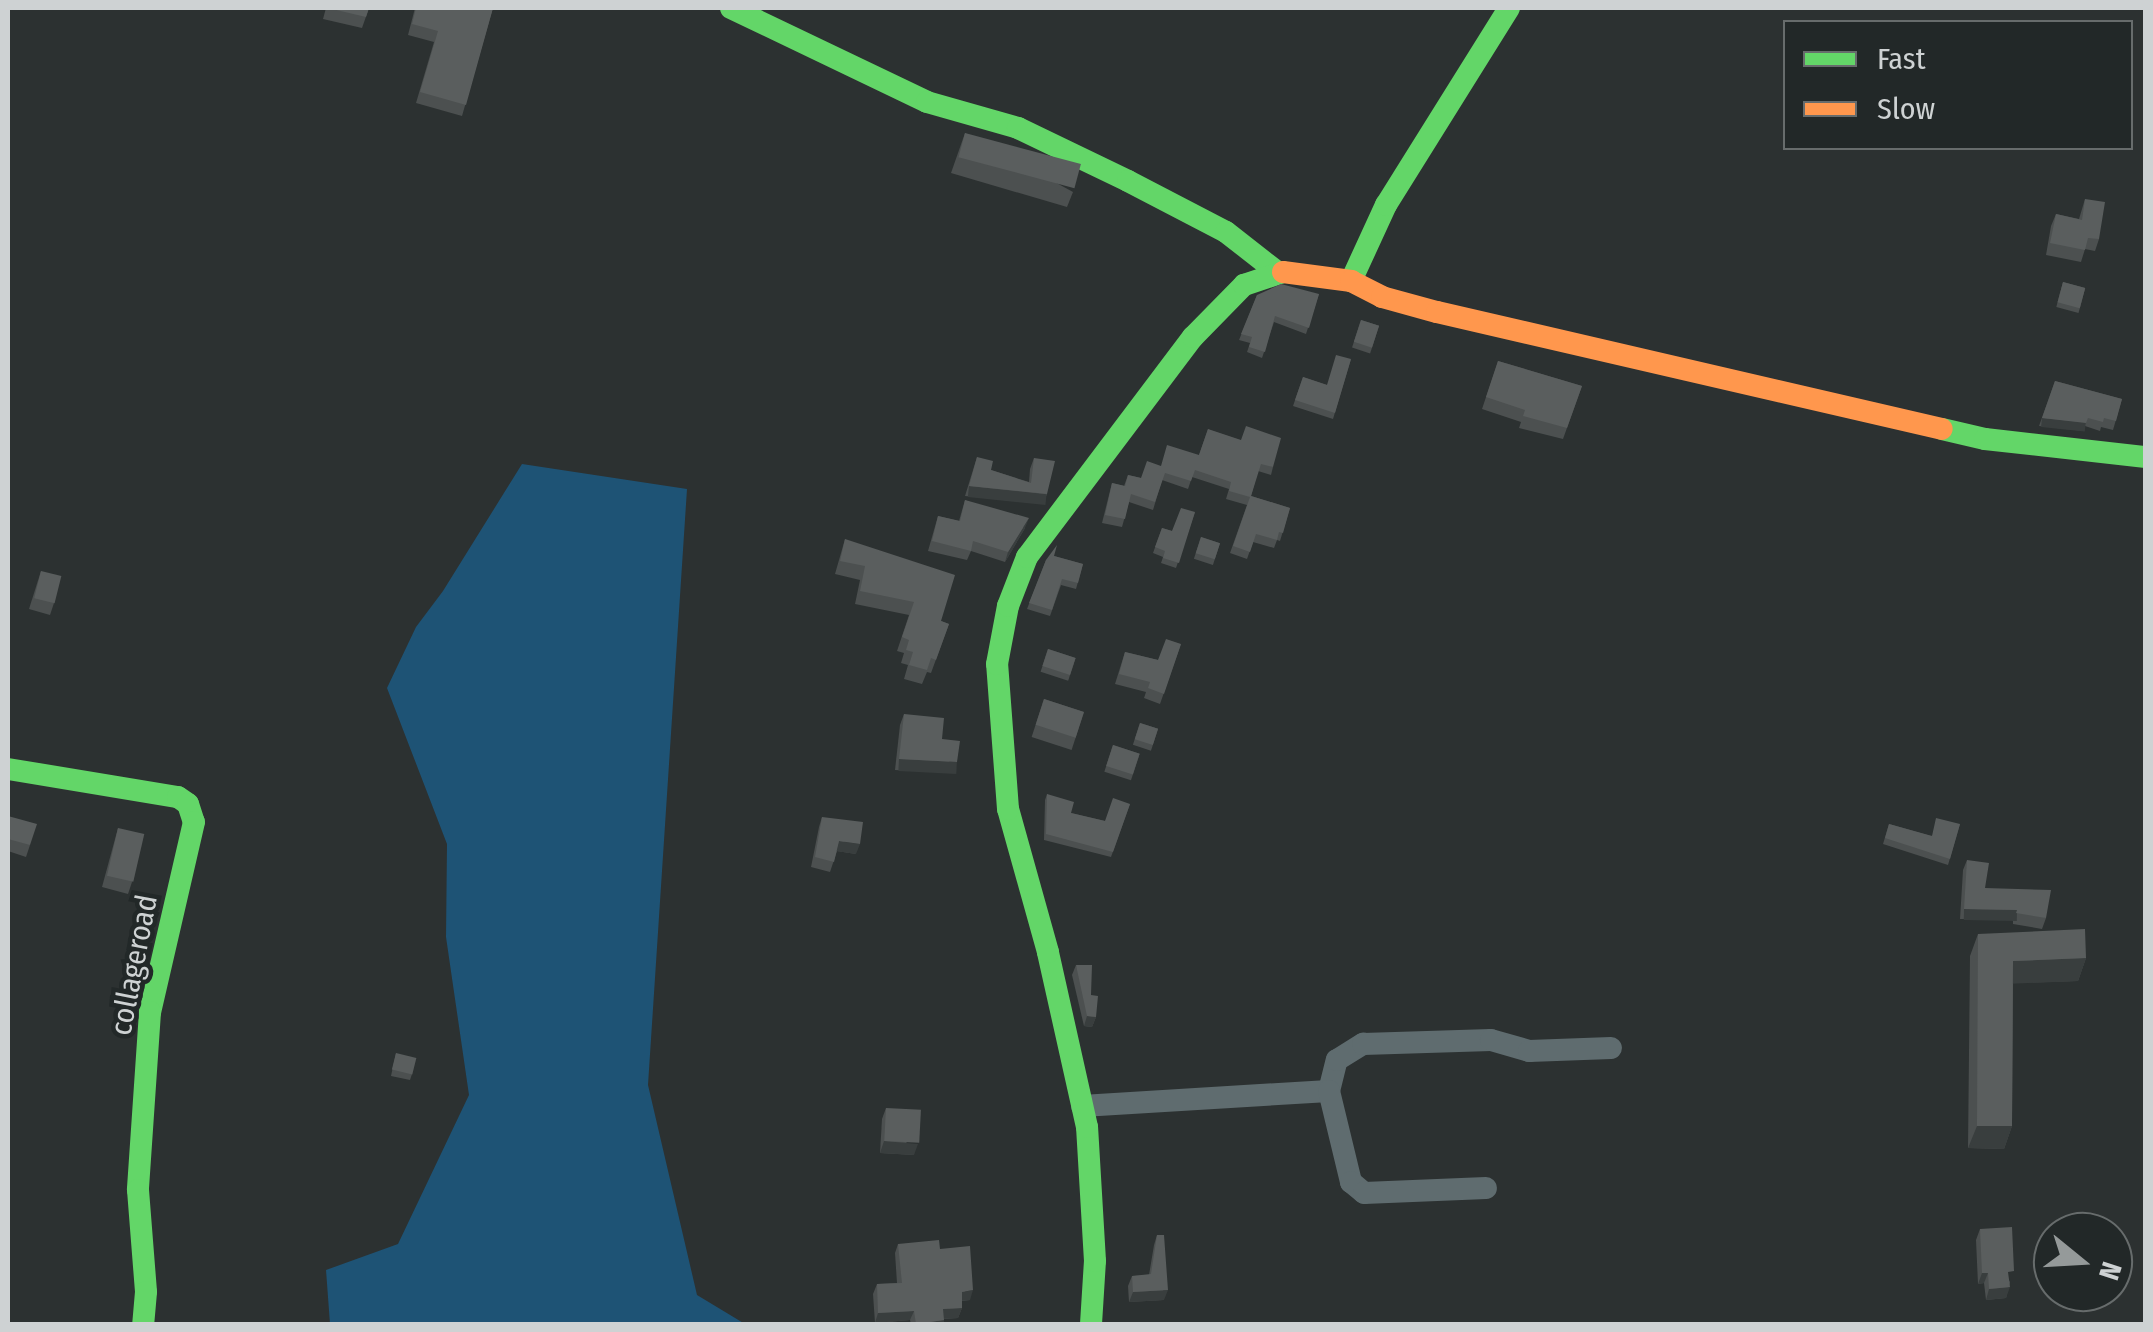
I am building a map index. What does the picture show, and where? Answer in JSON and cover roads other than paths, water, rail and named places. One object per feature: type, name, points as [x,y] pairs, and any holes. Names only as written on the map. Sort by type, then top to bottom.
[{"type":"street","points":[[731,8],[926,102],[1018,128],[1128,181],[1226,232],[1276,271],[1351,281],[1382,297],[1436,312],[1985,439],[2146,457]]},
{"type":"street","points":[[1351,281],[1386,205],[1509,8]]},
{"type":"street","points":[[1092,1324],[1095,1262],[1082,1106],[1048,952],[1008,809],[997,664],[1008,606],[1027,557],[1193,337],[1244,285],[1276,271]]},
{"type":"street","name":"collageroad","points":[[8,769],[178,797],[188,804],[194,822],[150,1012],[138,1190],[146,1292],[143,1324]]},
{"type":"street","points":[[1486,1188],[1364,1193],[1351,1182],[1329,1091],[1337,1060],[1362,1044],[1491,1040],[1530,1050],[1612,1048]]},
{"type":"street","points":[[1082,1106],[1329,1091]]},
{"type":"water","points":[[522,464],[687,489],[648,1085],[697,1295],[745,1324],[330,1324],[326,1270],[398,1244],[469,1095],[446,937],[447,844],[387,688],[416,627],[443,591]]}]
